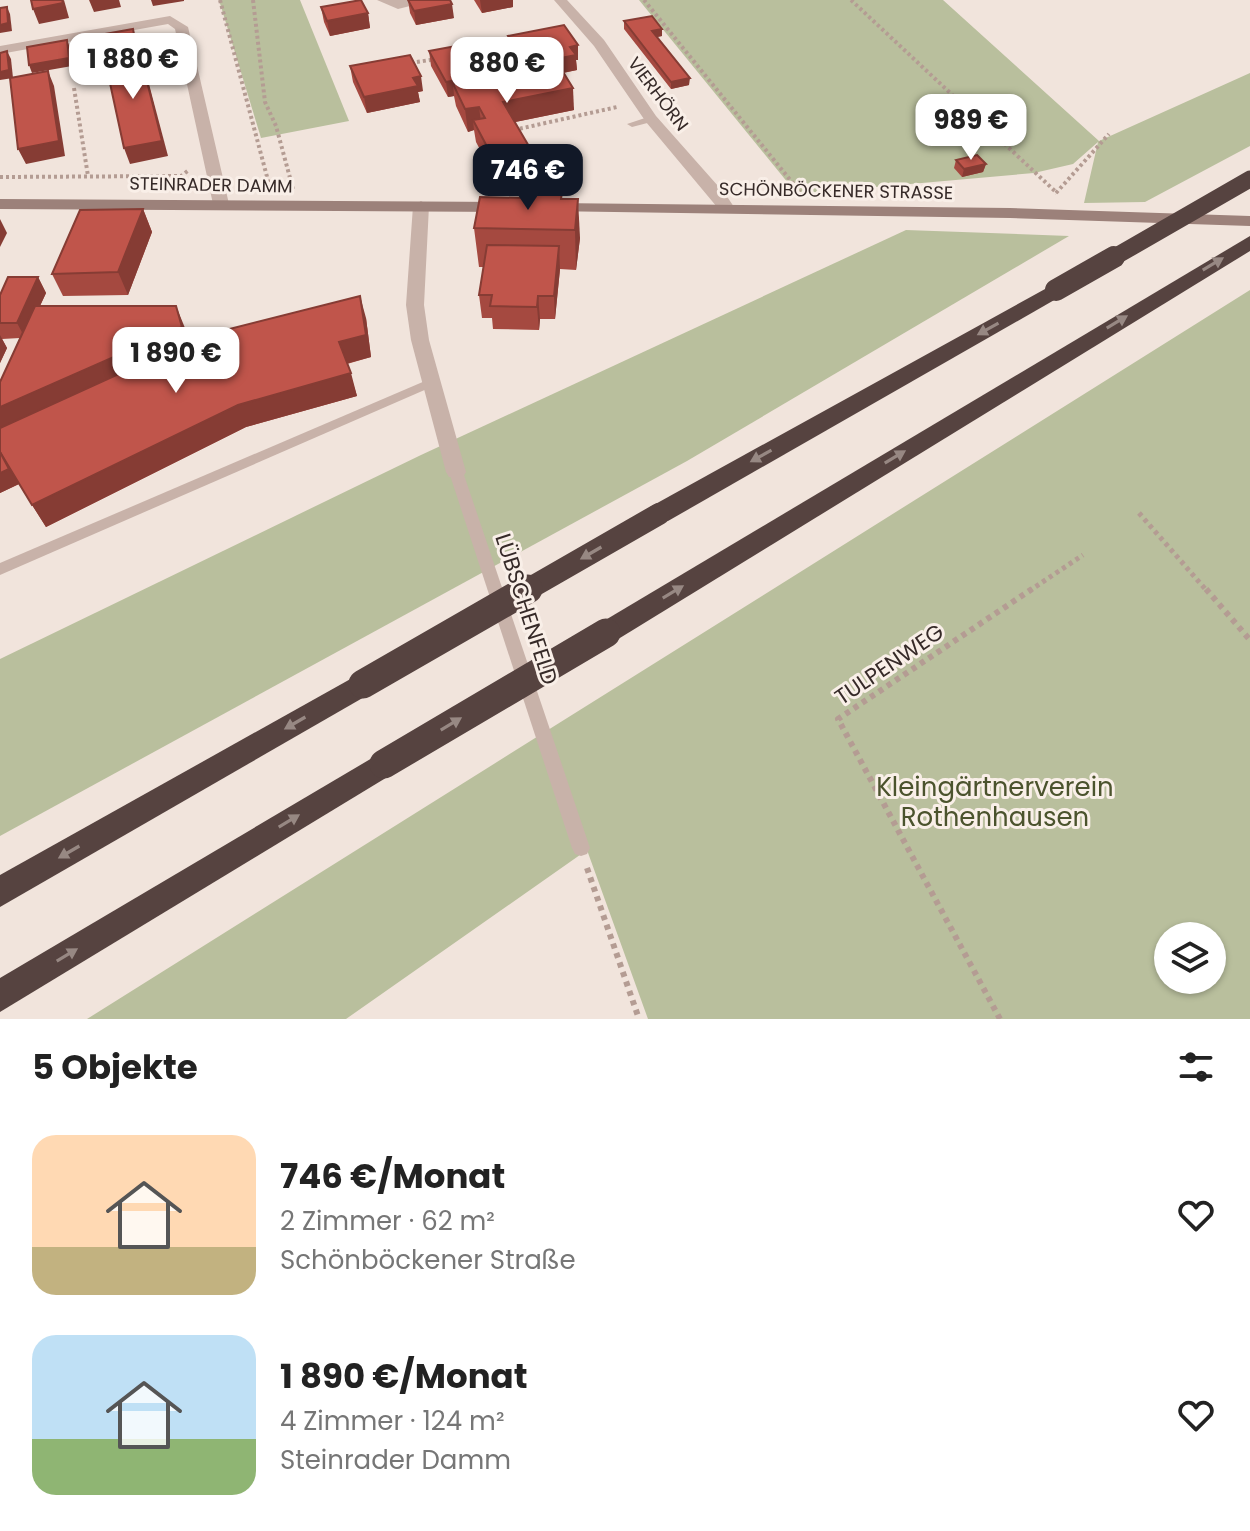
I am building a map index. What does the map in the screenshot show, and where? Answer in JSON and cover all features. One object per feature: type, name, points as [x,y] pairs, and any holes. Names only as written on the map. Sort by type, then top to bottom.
[{"type":"highway","points":[[0,892],[1250,179]]},
{"type":"highway","points":[[0,996],[1250,242]]},
{"type":"main road","name":"STEINRADER DAMM","points":[[0,204],[421,206]]},
{"type":"main road","name":"SCHÖNBÖCKENER STRASSE","points":[[421,206],[1010,213],[1250,221]]},
{"type":"street","points":[[383,0],[398,5],[428,0]]},
{"type":"street","name":"VIERHÖRN","points":[[560,0],[599,43],[651,119],[721,198],[728,210]]},
{"type":"street","points":[[0,50],[170,20],[181,27],[221,204]]},
{"type":"street","name":"LÜBSCHENFELD","points":[[421,206],[415,305],[456,472]]},
{"type":"lane","points":[[632,124],[651,119]]},
{"type":"lane","points":[[0,569],[432,382]]},
{"type":"lane","name":"LÜBSCHENFELD","points":[[456,472],[581,848]]},
{"type":"path","points":[[220,0],[275,205]]},
{"type":"path","points":[[253,0],[265,102],[276,126],[293,183],[294,206]]},
{"type":"path","points":[[644,0],[802,194]]},
{"type":"path","points":[[851,0],[1057,193],[1109,134]]},
{"type":"path","points":[[482,50],[527,41]]},
{"type":"path","points":[[407,64],[437,58]]},
{"type":"path","points":[[74,88],[88,176]]},
{"type":"path","points":[[509,131],[639,102]]},
{"type":"path","points":[[0,177],[181,176],[191,169],[213,165]]},
{"type":"path","points":[[1139,513],[1250,640]]},
{"type":"path","name":"TULPENWEG","points":[[1000,1019],[838,719],[1083,555]]},
{"type":"path","points":[[581,848],[639,1019]]},
{"type":"green space","points":[[219,0],[300,0],[349,121],[261,138]]},
{"type":"green space","points":[[639,0],[943,0],[1099,141],[1250,73],[1250,146],[1145,202],[1084,203],[1098,142],[1073,164],[1034,173],[797,194]]},
{"type":"green space","points":[[906,230],[1069,236],[687,461],[0,836],[0,659],[421,455]]},
{"type":"green space","name":"Kleingärtnerverein Rothenhausen","points":[[1250,290],[1250,1019],[648,1019],[587,850],[346,1019],[87,1019]]},
{"type":"building","points":[[31,0],[62,0],[63,3],[33,9]]},
{"type":"building","points":[[361,0],[368,13],[327,21],[321,7]]},
{"type":"building","points":[[408,0],[450,0],[452,4],[414,11]]},
{"type":"building","points":[[7,7],[8,23],[0,25],[0,8]]},
{"type":"building","points":[[652,16],[662,29],[652,31],[690,78],[671,82],[624,21]]},
{"type":"building","points":[[564,25],[578,45],[570,47],[576,55],[526,65],[508,36]]},
{"type":"building","points":[[133,29],[136,45],[90,53],[88,37]]},
{"type":"building","points":[[67,40],[69,58],[29,65],[27,47]]},
{"type":"building","points":[[488,40],[500,60],[494,62],[499,72],[446,82],[429,51]]},
{"type":"building","points":[[7,51],[9,70],[0,72],[0,53]]},
{"type":"building","points":[[140,54],[162,141],[124,148],[105,60]]},
{"type":"building","points":[[410,55],[421,76],[413,78],[418,86],[364,97],[350,66]]},
{"type":"building","points":[[560,67],[573,88],[503,102],[530,148],[492,156],[473,120],[485,118],[479,107],[465,109],[453,84]]},
{"type":"building","points":[[48,71],[59,141],[18,149],[10,78]]},
{"type":"building","points":[[977,155],[986,164],[964,169],[956,160]]},
{"type":"building","points":[[528,191],[562,192],[561,199],[578,199],[575,230],[474,228],[480,197],[527,198]]},
{"type":"building","points":[[143,209],[118,272],[52,274],[80,210]]},
{"type":"building","points":[[487,245],[559,246],[554,296],[538,296],[537,307],[490,306],[492,295],[479,295]]},
{"type":"building","points":[[8,277],[38,277],[17,323],[0,323],[0,295]]},
{"type":"building","points":[[360,296],[366,335],[339,342],[351,373],[238,405],[32,505],[0,452],[0,428],[202,336]]},
{"type":"building","points":[[35,306],[176,306],[182,327],[0,407],[0,382]]},
{"type":"building","points":[[0,452],[9,469],[0,473]]}]
